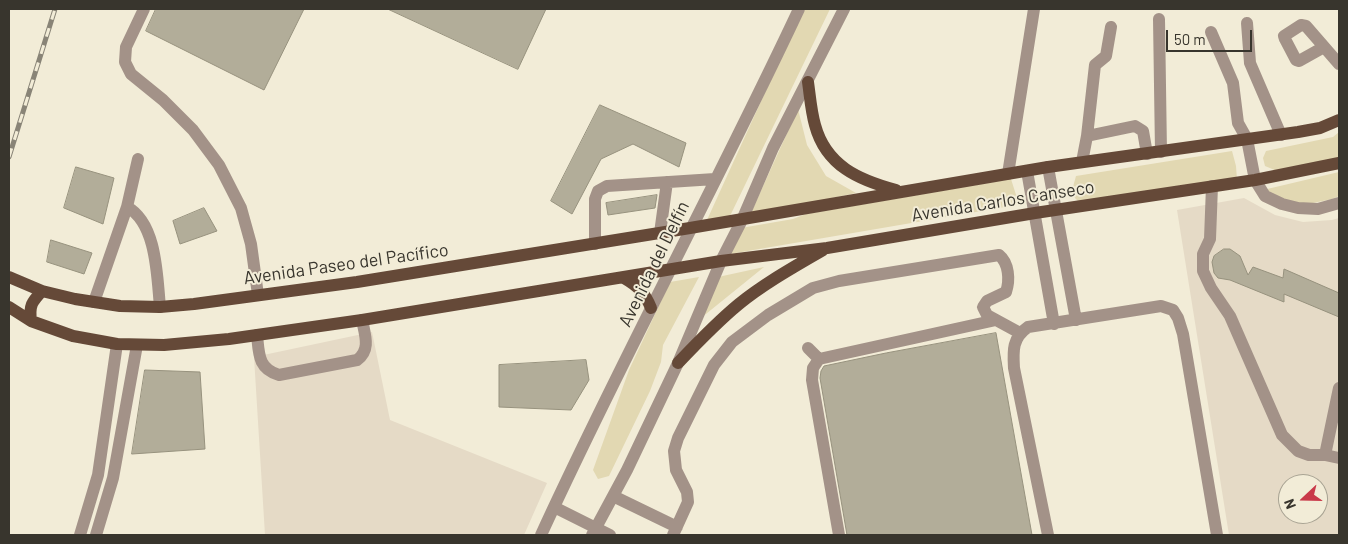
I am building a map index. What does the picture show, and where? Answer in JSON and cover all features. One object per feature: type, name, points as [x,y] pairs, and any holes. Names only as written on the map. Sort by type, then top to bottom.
[{"type":"main road","points":[[808,82],[815,125],[826,150],[832,158],[855,176],[868,182],[901,191]]},
{"type":"main road","name":"Avenida Carlos Canseco","points":[[690,228],[1048,167],[1281,135],[1320,128],[1339,120]]},
{"type":"main road","name":"Avenida Carlos Canseco","points":[[671,270],[721,261],[827,248],[1035,213],[1255,180],[1339,163]]},
{"type":"main road","name":"Avenida Paseo del Pacífico","points":[[9,277],[42,291],[75,300],[120,306],[160,307],[366,280],[690,228]]},
{"type":"main road","points":[[678,363],[712,327],[739,304],[771,280],[827,248]]},
{"type":"main road","points":[[9,307],[31,321],[73,336],[117,344],[164,345],[362,320],[671,270]]},
{"type":"main road","points":[[624,278],[642,290],[651,308]]},
{"type":"main road","points":[[31,321],[31,304],[42,291]]},
{"type":"street","points":[[144,9],[126,47],[126,62],[131,74],[163,100],[193,130],[219,164],[241,208],[251,244],[258,295]]},
{"type":"street","name":"Avenida del Delfín","points":[[541,535],[799,9]]},
{"type":"street","points":[[594,532],[678,363],[721,261],[742,220],[773,148],[844,9]]},
{"type":"street","points":[[1008,174],[1034,9]]},
{"type":"street","points":[[1158,19],[1161,152]]},
{"type":"street","points":[[1247,23],[1250,63],[1281,135]]},
{"type":"street","points":[[1082,162],[1087,136],[1095,65],[1106,56],[1111,27]]},
{"type":"street","points":[[1210,32],[1233,83],[1238,123],[1246,139],[1255,180],[1265,196],[1282,204],[1298,208],[1318,209],[1339,203]]},
{"type":"street","points":[[1324,47],[1339,64]]},
{"type":"street","points":[[1087,136],[1135,126],[1143,131],[1147,154]]},
{"type":"street","points":[[94,302],[127,207],[138,159]]},
{"type":"street","points":[[1048,167],[1076,320]]},
{"type":"street","points":[[1027,171],[1054,324]]},
{"type":"street","points":[[595,244],[596,199],[598,191],[607,186],[715,179]]},
{"type":"street","points":[[660,233],[667,182]]},
{"type":"street","points":[[1212,186],[1210,239],[1204,254],[1203,271],[1211,288],[1230,316],[1282,435],[1298,451],[1309,455],[1325,455],[1339,458]]},
{"type":"street","points":[[127,207],[141,218],[150,238],[156,267],[160,307]]},
{"type":"street","points":[[613,496],[675,531],[688,502],[687,492],[676,470],[674,451],[678,438],[705,380],[719,356],[732,342],[768,314],[813,288],[999,255],[1004,261],[1010,280],[1006,292],[987,302],[983,307],[987,315],[1020,333]]},
{"type":"street","points":[[1048,535],[1014,368],[1013,348],[1020,333],[1028,327],[1162,306],[1173,310],[1178,318],[1183,334],[1216,535]]},
{"type":"street","points":[[257,334],[262,364],[269,372],[279,375],[357,360],[364,356],[366,348],[362,320]]},
{"type":"street","points":[[840,535],[812,380],[813,368],[819,359],[996,320]]},
{"type":"street","points":[[80,535],[98,475],[117,344]]},
{"type":"street","points":[[96,535],[112,478],[137,345]]},
{"type":"street","points":[[808,348],[819,359]]},
{"type":"street","points":[[1325,455],[1339,388]]},
{"type":"street","points":[[554,507],[594,532],[610,535]]},
{"type":"shaded area","points":[[803,9],[830,9],[730,216],[707,220]]},
{"type":"shaded area","points":[[798,109],[807,145],[826,176],[856,193],[750,215]]},
{"type":"shaded area","points":[[1339,132],[1339,158],[1277,171],[1265,166],[1263,158],[1266,151],[1333,137]]},
{"type":"shaded area","points":[[1232,151],[1237,180],[1080,203],[1071,194],[1076,176]]},
{"type":"shaded area","points":[[1339,172],[1339,196],[1332,199],[1313,203],[1293,204],[1263,190]]},
{"type":"shaded area","points":[[1011,179],[1017,198],[1011,206],[730,254],[741,228],[793,219],[806,214]]},
{"type":"shaded area","points":[[1244,198],[1275,215],[1303,222],[1339,218],[1339,535],[1229,535],[1177,210]]},
{"type":"shaded area","points":[[764,267],[701,318],[718,277]]},
{"type":"shaded area","points":[[699,277],[663,345],[661,362],[650,391],[609,476],[598,479],[593,470],[629,370],[670,282]]},
{"type":"shaded area","points":[[372,332],[390,420],[547,483],[524,535],[265,535],[254,357]]},
{"type":"building","points":[[156,9],[304,9],[264,90],[146,31]]},
{"type":"building","points":[[388,9],[546,9],[518,69]]},
{"type":"building","points":[[600,105],[686,143],[679,167],[633,144],[601,159],[572,214],[551,201]]},
{"type":"building","points":[[76,167],[114,178],[103,224],[64,208]]},
{"type":"building","points":[[657,195],[655,208],[608,215],[606,203]]},
{"type":"building","points":[[204,208],[217,231],[180,244],[173,221]]},
{"type":"building","points":[[51,240],[92,253],[84,274],[47,262]]},
{"type":"building","points":[[1224,249],[1230,249],[1240,256],[1248,275],[1253,267],[1283,278],[1284,269],[1339,293],[1339,317],[1284,294],[1284,302],[1230,280],[1218,278],[1214,273],[1212,262],[1214,256]]},
{"type":"building","points":[[996,333],[1032,535],[847,535],[820,378],[824,366]]},
{"type":"building","points":[[586,360],[589,380],[571,410],[499,407],[499,365]]},
{"type":"building","points":[[145,370],[200,372],[205,449],[132,454]]},
{"type":"railway","points":[[9,157],[55,9]]}]
